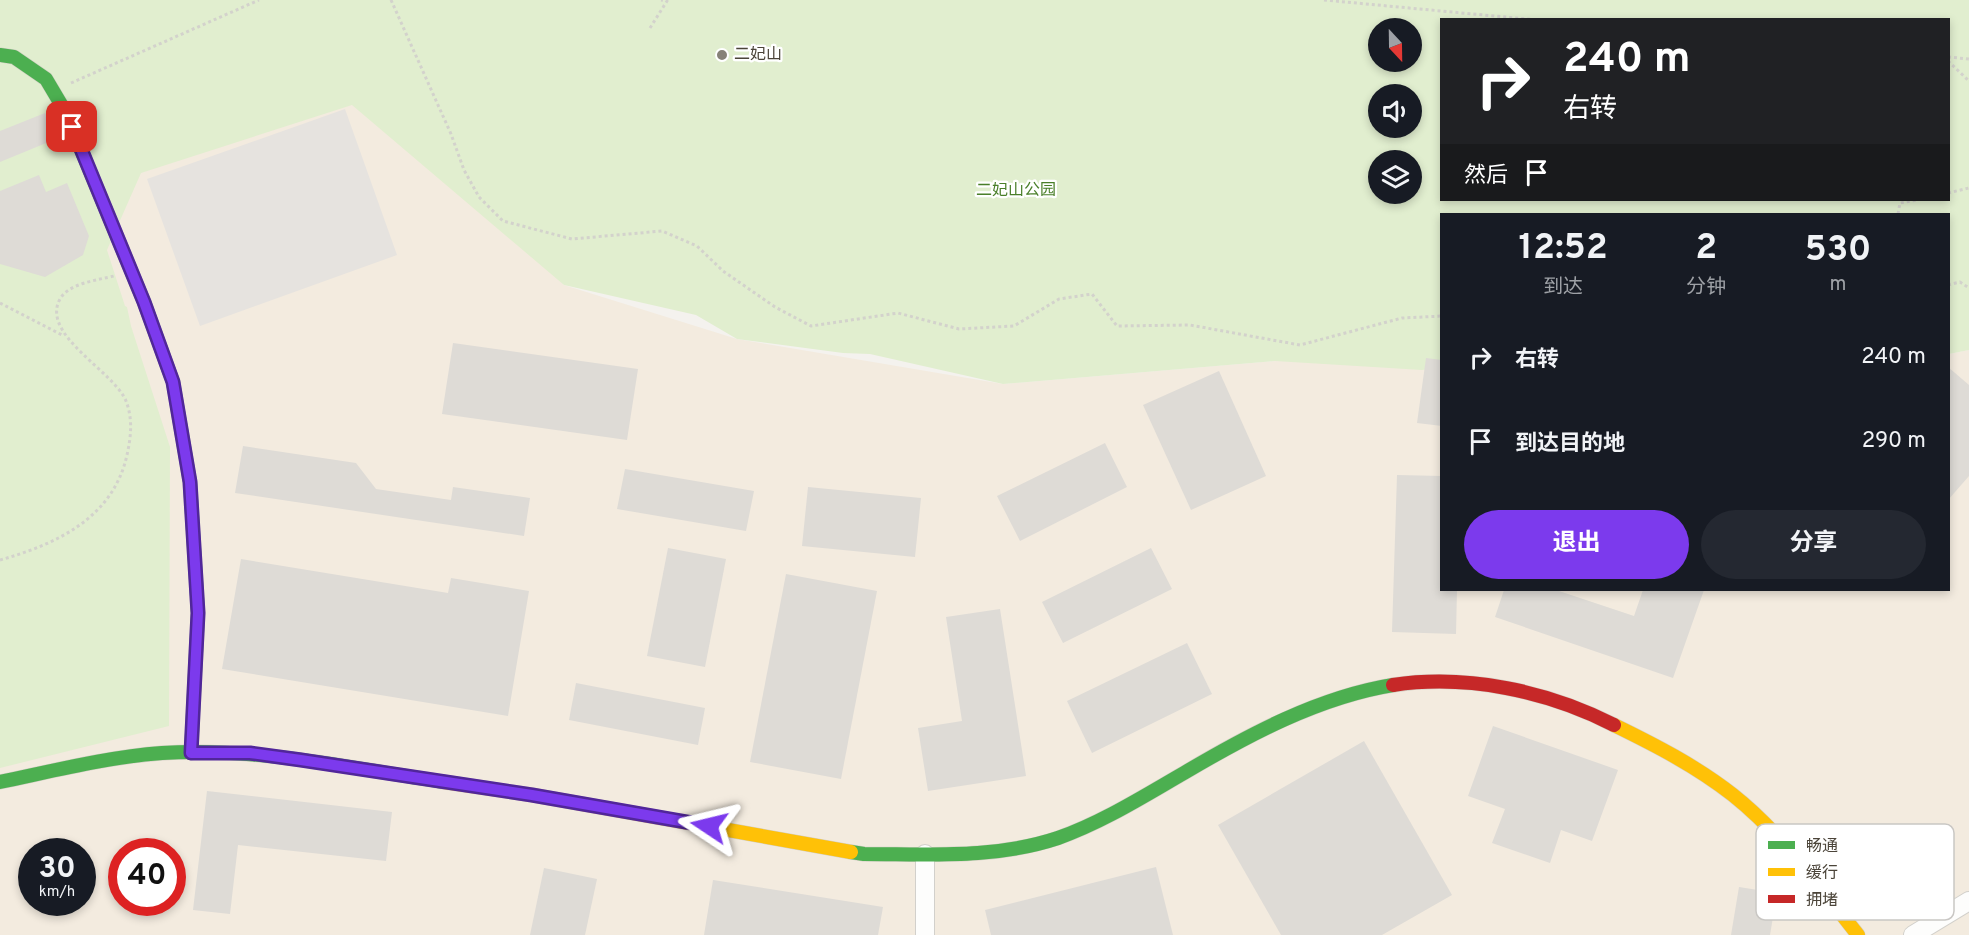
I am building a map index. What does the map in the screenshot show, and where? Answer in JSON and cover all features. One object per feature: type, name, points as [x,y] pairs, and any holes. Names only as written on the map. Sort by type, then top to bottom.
[{"type":"street","points":[[0,56],[14,57],[46,79],[65,111],[132,271],[173,382],[190,482],[198,613],[191,753]]},
{"type":"street","points":[[0,782],[98,762],[162,753],[250,753],[532,795],[864,854],[979,854],[1016,850],[1060,837],[1122,809],[1199,764],[1311,707],[1362,690],[1408,683],[1471,683],[1537,696],[1589,713],[1673,754],[1733,795],[1764,824]]},
{"type":"street","points":[[925,854],[925,935]]},
{"type":"street","points":[[1954,910],[1969,901]]},
{"type":"street","points":[[1846,920],[1858,935]]},
{"type":"street","points":[[1913,935],[1938,920]]},
{"type":"path","points":[[53,92],[259,0]]},
{"type":"path","points":[[391,0],[451,134],[464,170],[479,197],[503,221],[572,239],[662,231],[697,246],[723,271],[775,307],[811,326],[897,313],[959,329],[1014,326],[1059,300],[1092,294],[1117,326],[1190,325],[1300,345],[1402,318],[1440,316]]},
{"type":"path","points":[[650,28],[667,1],[661,0]]},
{"type":"path","points":[[1324,0],[1516,18]]},
{"type":"path","points":[[1950,59],[1969,59]]},
{"type":"path","points":[[1950,61],[1969,81]]},
{"type":"path","points":[[1950,193],[1969,188]]},
{"type":"path","points":[[1898,213],[1900,203],[1911,201]]},
{"type":"path","points":[[66,337],[57,318],[60,299],[72,288],[132,271]]},
{"type":"path","points":[[1950,284],[1960,282],[1969,288]]},
{"type":"path","points":[[0,303],[66,337],[94,362],[126,400],[132,433],[125,463],[112,495],[90,519],[34,550],[0,560]]},
{"type":"shaded area","points":[[0,0],[294,0],[564,285],[737,339],[1003,384],[1440,347],[1440,591],[1950,591],[1950,354],[1969,350],[1969,935],[0,935]]},
{"type":"shaded area","points":[[345,109],[397,255],[200,326],[147,179]]},
{"type":"green space","name":"二妃山公园","points":[[0,0],[1969,0],[1969,350],[1950,354],[1950,213],[1440,213],[1440,367],[1422,370],[1275,361],[1003,384],[870,354],[843,353],[737,339],[696,315],[564,285],[352,105],[141,173],[107,250],[170,447],[169,726],[0,768]]},
{"type":"building","points":[[45,113],[56,139],[0,162],[0,131]]},
{"type":"building","points":[[39,175],[46,192],[67,183],[89,236],[83,255],[45,277],[0,264],[0,191]]},
{"type":"building","points":[[453,343],[638,369],[627,440],[442,414]]},
{"type":"building","points":[[1426,358],[1440,360],[1440,426],[1417,423]]},
{"type":"building","points":[[1950,369],[1969,385],[1969,476],[1950,498]]},
{"type":"building","points":[[1219,371],[1266,476],[1191,510],[1143,405]]},
{"type":"building","points":[[1105,443],[1127,487],[1020,541],[997,496]]},
{"type":"building","points":[[243,446],[356,463],[376,489],[451,500],[453,487],[530,498],[524,536],[235,493]]},
{"type":"building","points":[[625,469],[754,491],[746,531],[617,509]]},
{"type":"building","points":[[1397,475],[1440,476],[1440,591],[1457,591],[1456,634],[1392,632]]},
{"type":"building","points":[[808,487],[921,498],[915,557],[802,546]]},
{"type":"building","points":[[668,548],[726,559],[705,667],[647,656]]},
{"type":"building","points":[[1151,548],[1172,589],[1063,643],[1042,602]]},
{"type":"building","points":[[241,559],[448,593],[451,578],[529,591],[508,716],[222,669]]},
{"type":"building","points":[[786,574],[877,591],[841,779],[750,762]]},
{"type":"building","points":[[1504,591],[1559,591],[1634,616],[1643,591],[1704,591],[1673,678],[1495,617]]},
{"type":"building","points":[[1000,609],[1026,776],[928,791],[918,728],[962,721],[946,617]]},
{"type":"building","points":[[1187,643],[1212,694],[1092,753],[1067,701]]},
{"type":"building","points":[[576,683],[705,708],[698,745],[569,720]]},
{"type":"building","points":[[1493,726],[1618,770],[1592,841],[1561,830],[1550,863],[1492,843],[1505,809],[1468,796]]},
{"type":"building","points":[[1364,741],[1452,895],[1382,935],[1281,935],[1218,825]]},
{"type":"building","points":[[207,791],[392,812],[386,861],[238,845],[230,914],[193,910]]},
{"type":"building","points":[[1156,867],[1173,935],[991,935],[985,910]]},
{"type":"building","points":[[544,868],[597,879],[585,935],[530,935]]},
{"type":"building","points":[[713,880],[883,907],[878,935],[704,935]]},
{"type":"building","points":[[1739,887],[1756,890],[1756,920],[1772,920],[1770,935],[1731,935]]},
{"type":"traffic: fast","points":[[0,55],[14,57],[46,79],[65,111],[144,302],[173,382],[190,482],[198,613],[191,753]]},
{"type":"traffic: fast","points":[[851,852],[962,854],[1010,849],[1058,838],[1107,816],[1233,745],[1285,719],[1338,698],[1393,685]]},
{"type":"traffic: fast","points":[[0,782],[121,758],[197,752],[303,760],[444,782]]},
{"type":"traffic: slow","points":[[1614,725],[1690,765],[1719,784],[1766,824]]},
{"type":"traffic: slow","points":[[444,782],[532,795],[851,852]]},
{"type":"traffic: slow","points":[[1846,920],[1858,935]]},
{"type":"traffic: jam","points":[[1393,685],[1449,682],[1506,688],[1562,703],[1614,725]]},
{"type":"place","name":"二妃山","points":[[722,55]]},
{"type":"route","points":[[72,127],[144,302],[173,382],[190,482],[198,613],[191,753],[250,753],[301,760],[532,795],[709,826]]}]
